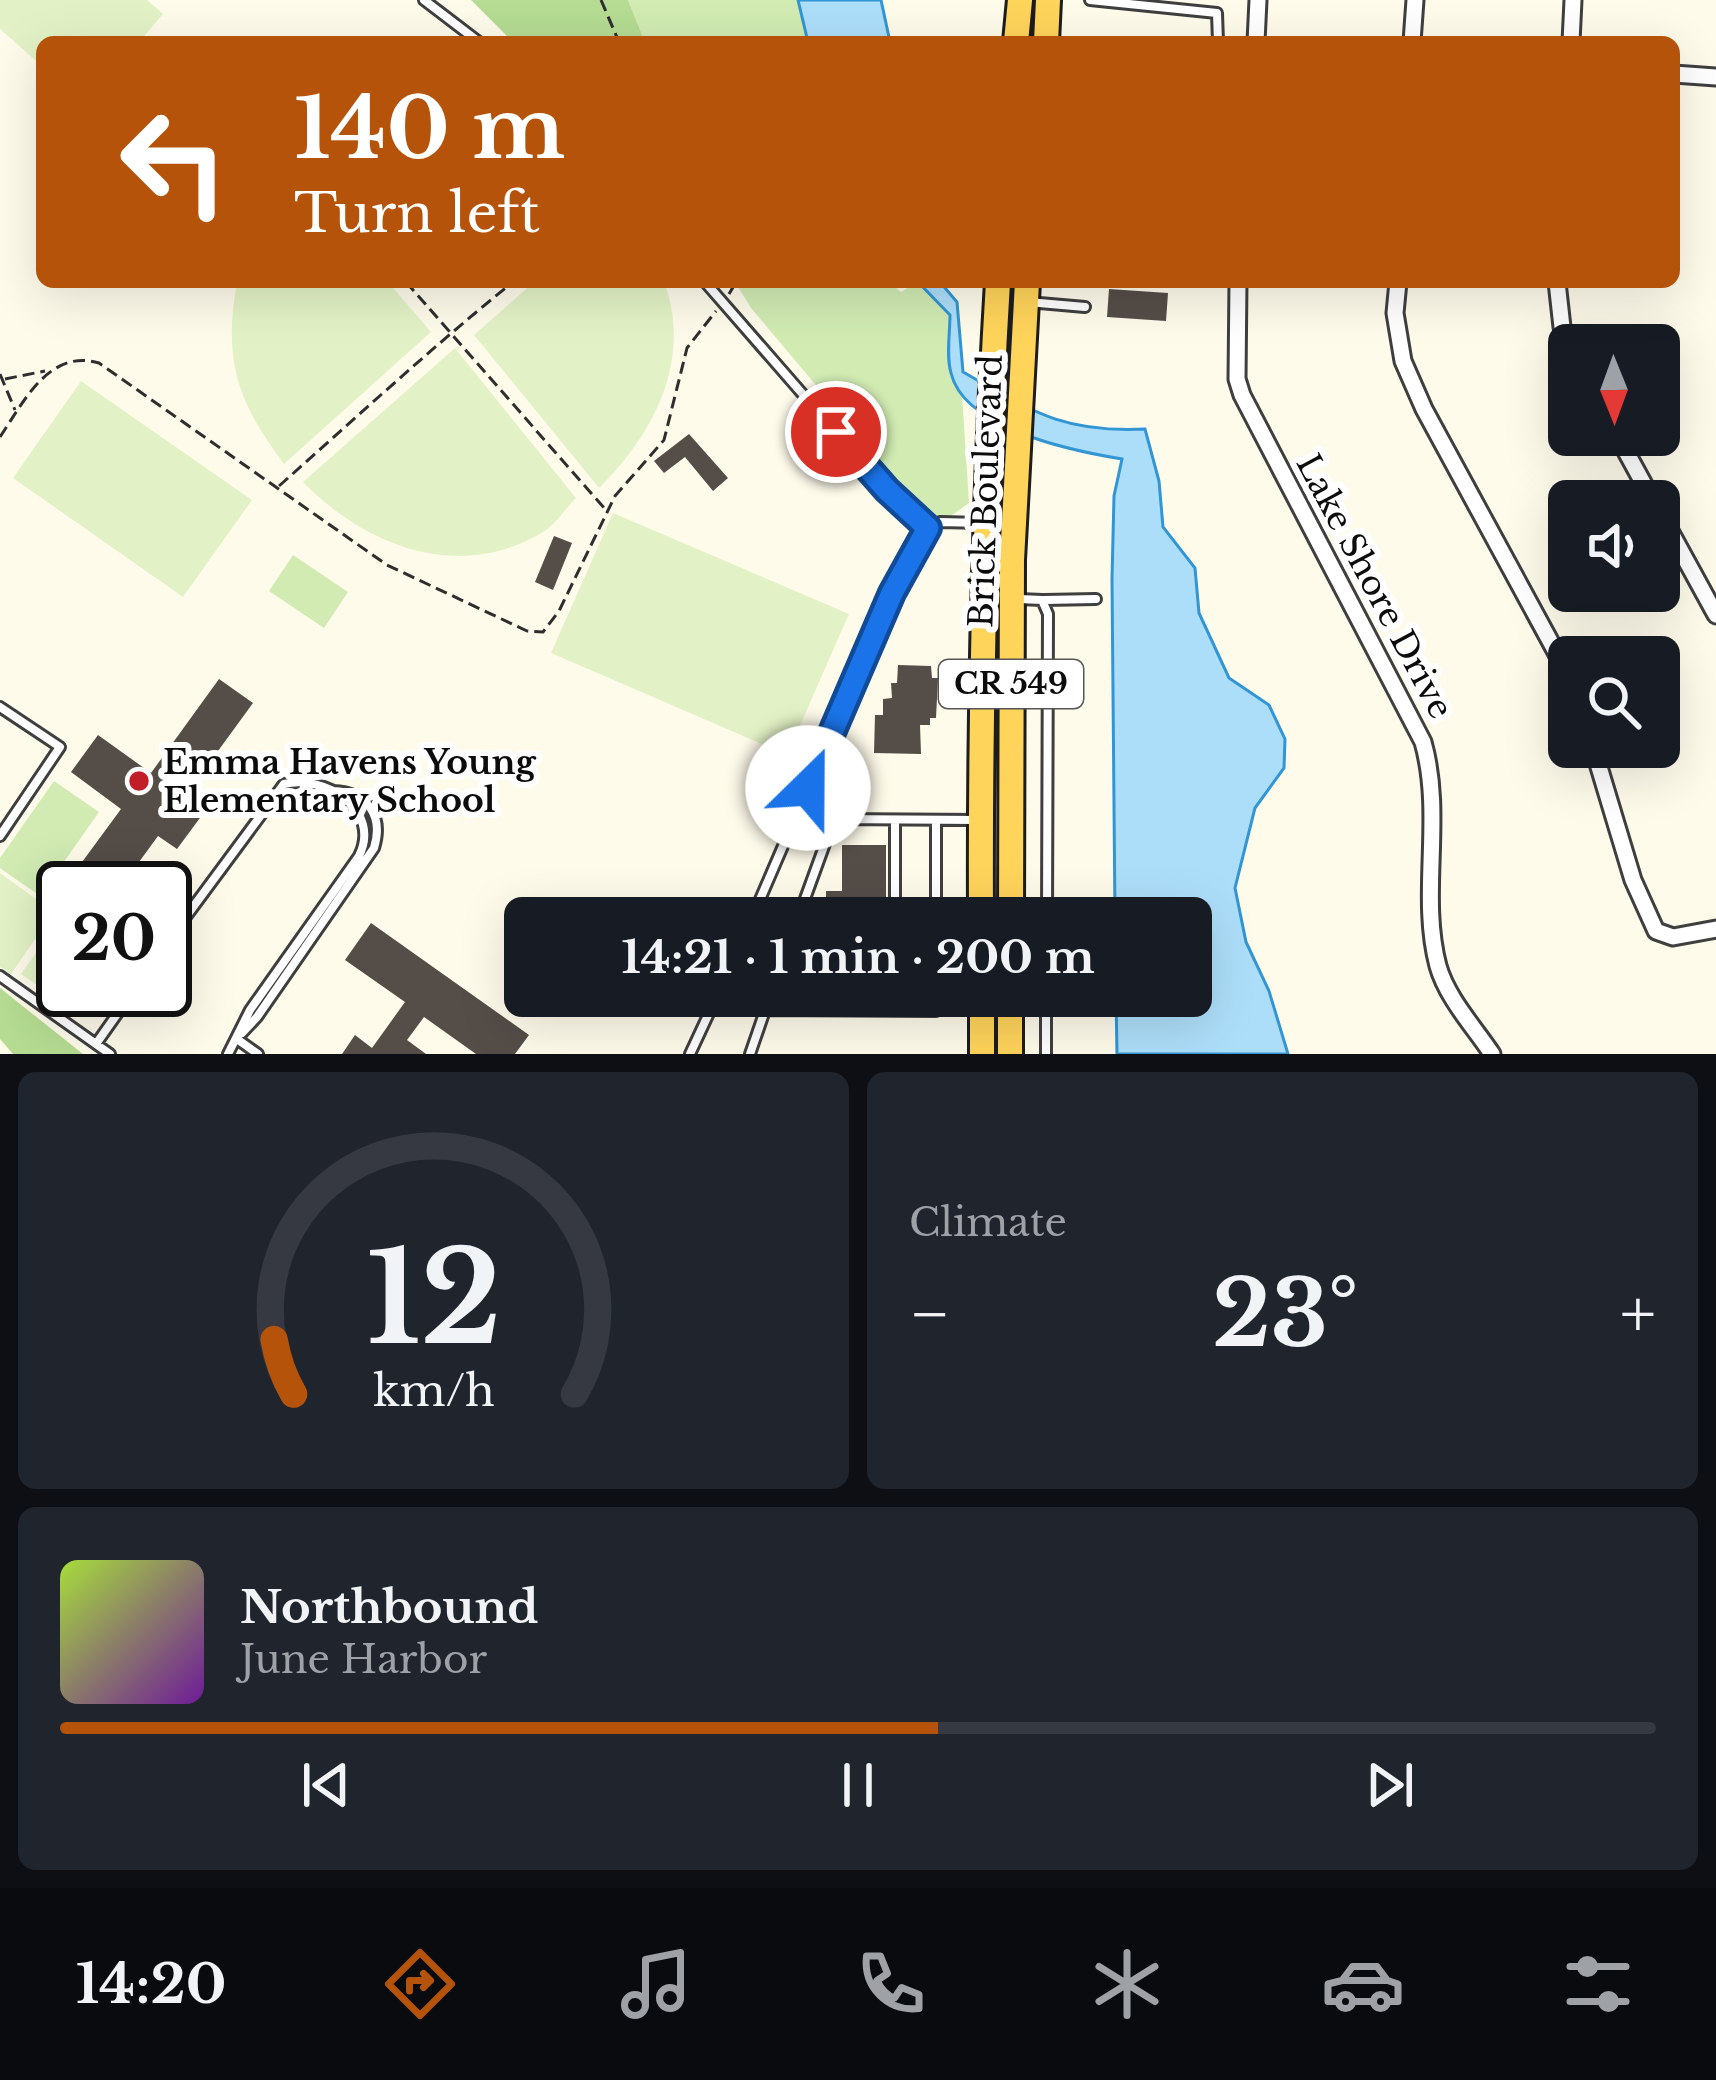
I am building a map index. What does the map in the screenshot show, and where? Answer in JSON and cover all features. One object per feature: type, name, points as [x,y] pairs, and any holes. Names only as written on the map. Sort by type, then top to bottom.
[{"type":"main road","points":[[1016,36],[1019,0]]},
{"type":"main road","points":[[1046,36],[1048,0]]},
{"type":"main road","name":"Brick Boulevard","points":[[981,897],[984,523],[998,288]]},
{"type":"main road","name":"Brick Boulevard","points":[[1011,897],[1012,598],[1027,292]]},
{"type":"main road","points":[[982,1017],[982,1054]]},
{"type":"main road","points":[[962,1054],[982,1054],[1010,1045]]},
{"type":"street","points":[[1256,36],[1258,0]]},
{"type":"street","points":[[1412,36],[1414,0]]},
{"type":"street","points":[[1570,36],[1573,0]]},
{"type":"street","points":[[1680,74],[1716,77]]},
{"type":"street","name":"Lake Shore Drive","points":[[1238,288],[1237,379],[1242,395],[1423,742],[1433,805],[1434,939],[1439,969],[1492,1054]]},
{"type":"street","points":[[1397,288],[1395,313],[1403,361],[1424,409],[1548,637]]},
{"type":"street","points":[[1558,288],[1562,324]]},
{"type":"street","points":[[1680,549],[1716,615]]},
{"type":"street","points":[[1600,768],[1633,880],[1657,931],[1673,937],[1716,929]]},
{"type":"lane","points":[[424,0],[471,36]]},
{"type":"lane","points":[[1090,0],[1217,13],[1218,36]]},
{"type":"lane","points":[[710,288],[887,490],[928,528]]},
{"type":"lane","points":[[1027,292],[1085,307]]},
{"type":"lane","points":[[761,897],[892,593],[928,528],[940,523],[984,523]]},
{"type":"lane","points":[[1012,598],[1096,599]]},
{"type":"lane","points":[[1042,600],[1048,614],[1047,897]]},
{"type":"lane","points":[[0,707],[60,747],[0,836]]},
{"type":"lane","points":[[192,908],[284,784],[310,783],[349,791],[375,812],[374,848],[228,1054]]},
{"type":"lane","points":[[806,897],[834,819],[980,820]]},
{"type":"lane","points":[[895,820],[895,897]]},
{"type":"lane","points":[[936,821],[936,897]]},
{"type":"lane","points":[[0,976],[110,1054]]},
{"type":"lane","points":[[96,1045],[115,1017]]},
{"type":"lane","points":[[690,1054],[707,1017]]},
{"type":"lane","points":[[750,1054],[763,1017]]},
{"type":"lane","points":[[1046,1017],[1046,1054]]},
{"type":"lane","points":[[237,1039],[258,1054]]},
{"type":"path","points":[[601,0],[616,36]]},
{"type":"path","points":[[412,288],[607,510]]},
{"type":"path","points":[[278,487],[505,288]]},
{"type":"path","points":[[16,413],[2,376],[47,371],[78,361],[99,363],[387,565],[536,633],[552,624],[607,510],[664,440],[687,348],[732,288]]},
{"type":"path","points":[[0,437],[47,371]]},
{"type":"green space","points":[[0,0],[147,0],[163,14],[144,36],[36,36],[36,61],[0,29]]},
{"type":"green space","points":[[471,0],[628,0],[643,36],[507,36]]},
{"type":"green space","points":[[628,0],[798,0],[807,36],[643,36]]},
{"type":"green space","points":[[236,288],[393,288],[431,332],[284,464],[255,420],[238,379]]},
{"type":"green space","points":[[527,288],[666,288],[674,339],[671,367],[651,419],[599,488],[474,335]]},
{"type":"green space","points":[[739,288],[896,288],[901,292],[924,288],[950,315],[951,373],[962,394],[969,503],[935,527]]},
{"type":"green space","points":[[455,348],[576,498],[543,532],[479,555],[415,550],[384,539],[328,505],[303,482]]},
{"type":"green space","points":[[81,381],[252,500],[183,597],[13,478]]},
{"type":"green space","points":[[613,513],[849,614],[787,755],[551,653]]},
{"type":"green space","points":[[293,555],[348,592],[324,628],[269,591]]},
{"type":"green space","points":[[54,781],[99,812],[65,861],[36,861],[36,893],[0,868],[0,858]]},
{"type":"green space","points":[[0,873],[36,899],[36,938],[11,974],[0,967]]},
{"type":"green space","points":[[36,953],[36,984],[21,974]]},
{"type":"green space","points":[[0,988],[83,1054],[13,1054],[0,1039]]},
{"type":"water","points":[[798,0],[881,0],[889,36],[807,36]]},
{"type":"water","points":[[924,288],[945,288],[957,302],[963,372],[1049,417],[1091,427],[1145,429],[1159,481],[1163,527],[1195,568],[1199,613],[1229,678],[1269,705],[1285,739],[1284,768],[1255,808],[1235,888],[1246,942],[1269,991],[1288,1054],[1117,1054],[1116,1017],[1212,1017],[1212,897],[1115,897],[1112,579],[1114,496],[1122,459],[1050,443],[998,423],[960,392],[948,352],[950,315]]},
{"type":"building","points":[[1109,289],[1168,293],[1166,321],[1107,317]]},
{"type":"building","points":[[689,434],[728,478],[713,491],[685,457],[664,473],[654,461]]},
{"type":"building","points":[[554,536],[572,543],[553,590],[535,582]]},
{"type":"building","points":[[898,665],[931,666],[932,678],[938,678],[936,718],[930,718],[930,725],[920,725],[921,754],[874,753],[875,715],[883,715],[883,699],[892,698],[891,683],[897,683]]},
{"type":"building","name":"Emma Havens Young Elementary School","points":[[219,679],[253,703],[191,788],[211,803],[177,849],[158,836],[140,861],[83,861],[121,809],[71,772],[98,735],[151,773]]},
{"type":"building","points":[[842,845],[886,845],[886,897],[826,897],[826,891],[842,891]]},
{"type":"building","points":[[371,923],[529,1035],[515,1054],[476,1054],[424,1017],[407,1040],[426,1054],[342,1054],[355,1035],[372,1048],[405,1002],[345,960]]},
{"type":"place","name":"Emma Havens Young Elementary School","points":[[139,781]]},
{"type":"route","points":[[808,788],[892,593],[928,528],[836,432]]}]
